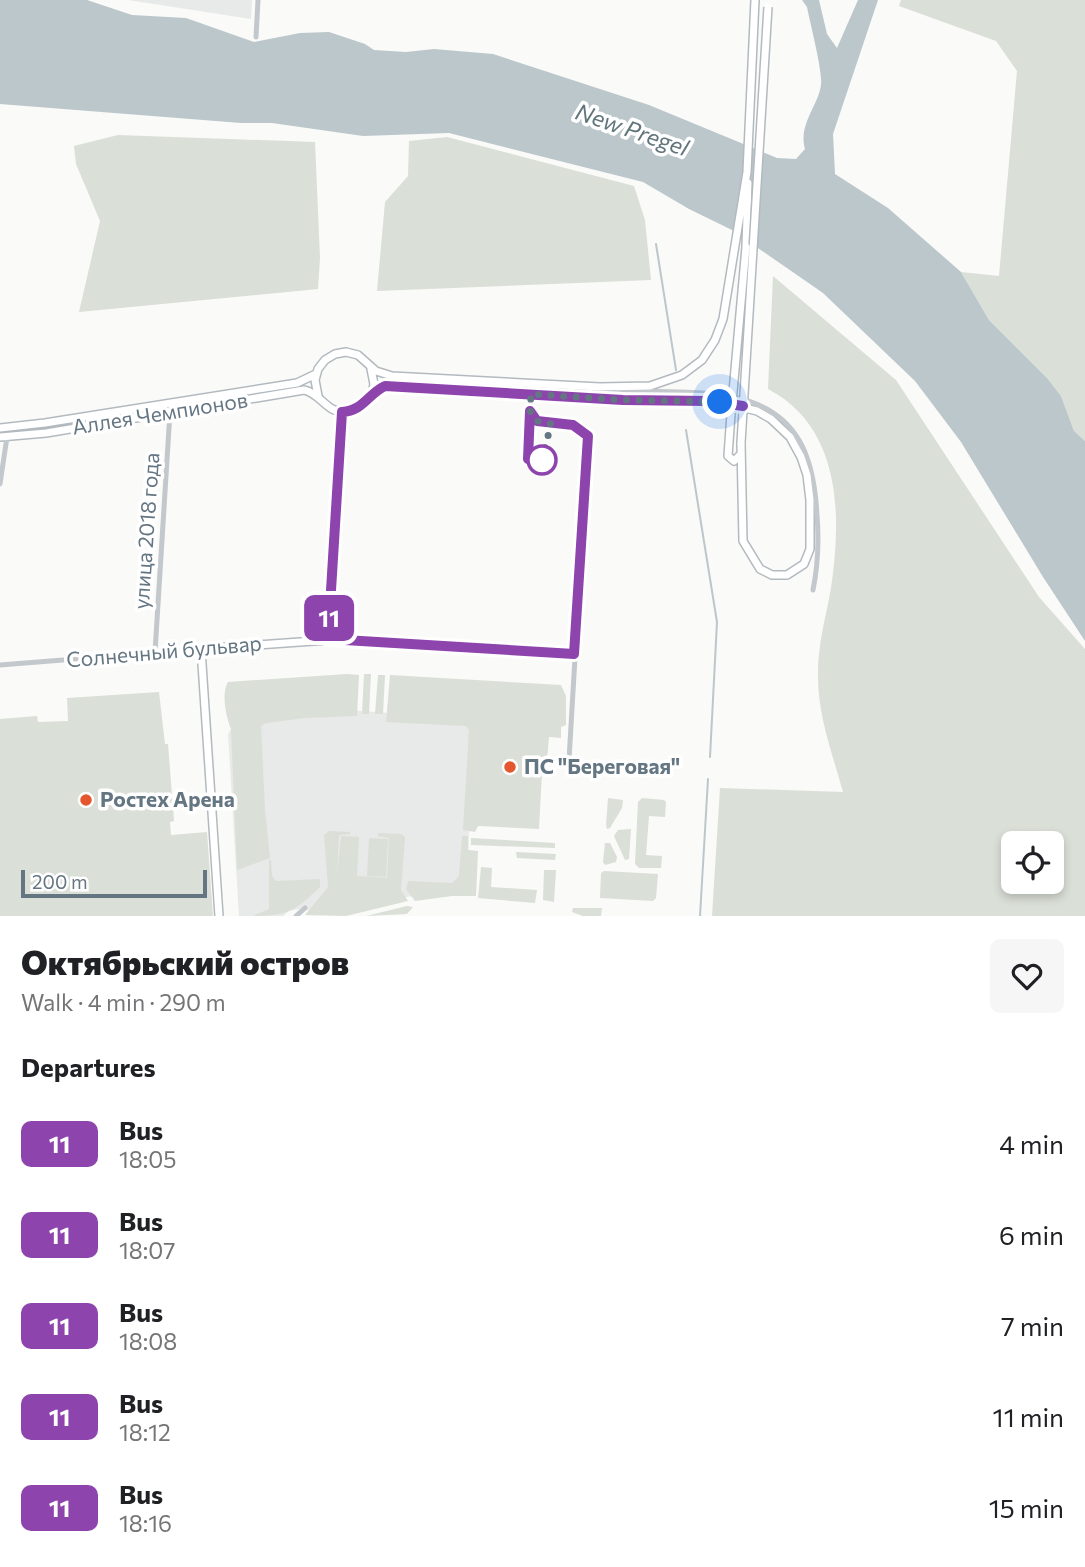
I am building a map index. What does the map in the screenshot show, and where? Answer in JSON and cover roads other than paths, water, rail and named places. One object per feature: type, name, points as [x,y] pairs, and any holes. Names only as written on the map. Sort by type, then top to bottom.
[{"type":"main road","points":[[740,455],[734,461],[730,459],[729,443],[746,247],[755,3]]},
{"type":"main road","points":[[328,639],[342,412],[359,408],[371,395],[385,386],[623,400],[729,403],[757,411],[783,430],[801,457],[810,490],[810,550],[804,564],[791,573],[776,575],[763,571],[754,562],[743,541],[740,455],[741,443],[768,4]]},
{"type":"main road","name":"Аллея Чемпионов","points":[[0,428],[297,383],[316,374],[325,360],[341,352],[358,355],[370,367],[392,376],[600,387],[659,384],[692,369],[712,347],[721,326],[747,172]]},
{"type":"main road","points":[[370,367],[374,378],[371,395]]},
{"type":"main road","points":[[316,374],[318,397]]},
{"type":"main road","name":"Аллея Чемпионов","points":[[4,437],[304,390],[310,391],[331,409],[342,412]]},
{"type":"main road","name":"Солнечный бульвар","points":[[201,649],[328,639]]},
{"type":"main road","points":[[201,649],[219,916]]},
{"type":"street","points":[[256,37],[258,0]]},
{"type":"street","points":[[600,387],[730,396],[759,405],[782,420],[802,443],[814,474],[818,545],[813,590]]},
{"type":"street","points":[[531,394],[530,411],[537,421],[573,425],[588,436],[569,760]]},
{"type":"street","name":"улица 2018 года","points":[[155,652],[170,412]]},
{"type":"street","points":[[0,484],[4,437]]},
{"type":"street","name":"Солнечный бульвар","points":[[328,639],[574,654]]},
{"type":"street","name":"Солнечный бульвар","points":[[0,665],[201,649]]},
{"type":"street","points":[[296,916],[305,908]]},
{"type":"water","name":"New Pregel","points":[[0,0],[87,0],[132,15],[186,18],[254,42],[300,33],[329,32],[365,44],[374,50],[406,52],[434,49],[493,54],[649,105],[777,158],[796,159],[805,149],[806,124],[821,85],[807,7],[802,0],[819,0],[827,34],[837,48],[858,0],[878,0],[833,134],[835,174],[888,208],[961,272],[989,320],[1047,378],[1061,396],[1074,431],[1085,441],[1085,641],[961,442],[915,381],[823,293],[732,230],[643,182],[449,133],[363,136],[272,123],[241,123],[0,104]]},
{"type":"waterway","points":[[656,244],[676,370]]},
{"type":"waterway","points":[[686,430],[717,622],[710,757]]},
{"type":"waterway","points":[[700,916],[708,779]]},
{"type":"place","name":"ПС \"Береговая\"","points":[[510,767]]},
{"type":"place","name":"Ростех Арена","points":[[86,800]]}]
